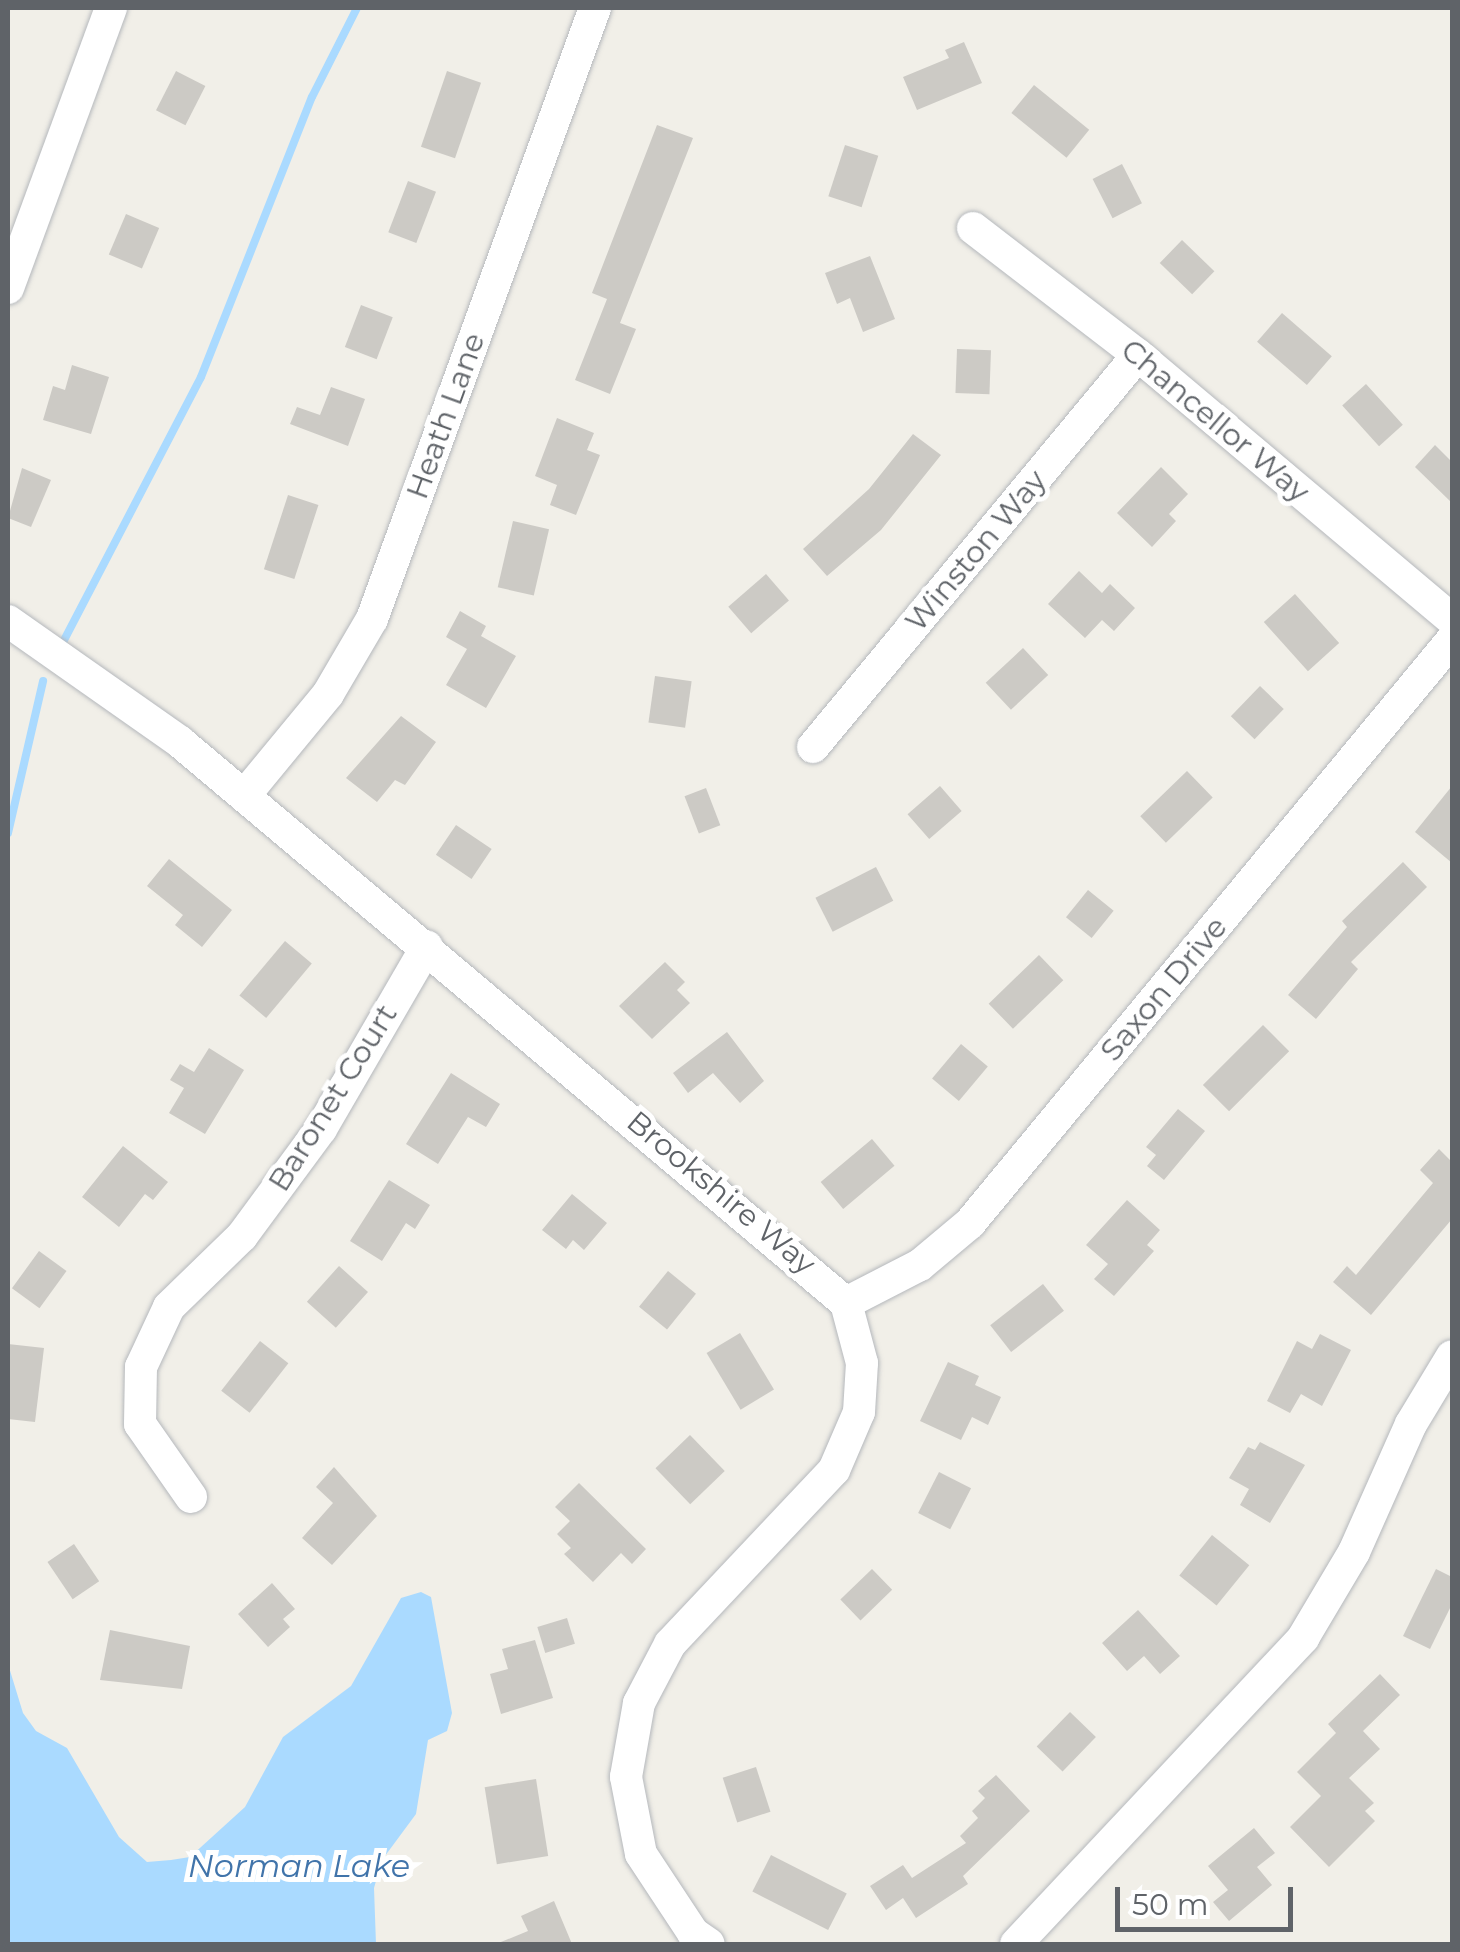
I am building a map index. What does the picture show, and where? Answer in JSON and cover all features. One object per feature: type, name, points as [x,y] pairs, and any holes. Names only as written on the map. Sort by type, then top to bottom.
[{"type":"street","points":[[8,288],[110,8]]},
{"type":"street","name":"Heath Lane","points":[[244,796],[328,694],[372,619],[596,8]]},
{"type":"street","name":"Chancellor Way","points":[[974,228],[1138,355],[1452,619]]},
{"type":"street","name":"Winston Way","points":[[814,747],[1138,355]]},
{"type":"street","name":"Brookshire Way","points":[[8,622],[244,796],[427,946],[846,1303]]},
{"type":"street","name":"Saxon Drive","points":[[846,1303],[920,1264],[970,1223],[1452,640]]},
{"type":"street","name":"Baronet Court","points":[[191,1498],[140,1424],[141,1367],[169,1307],[242,1236],[320,1129],[427,946]]},
{"type":"street","points":[[709,1944],[693,1933],[641,1854],[626,1777],[639,1703],[670,1644],[834,1470],[860,1412],[862,1363],[846,1303]]},
{"type":"street","points":[[1016,1944],[1303,1638],[1354,1552],[1411,1424],[1452,1356]]},
{"type":"water","name":"Norman Lake","points":[[421,1592],[431,1597],[452,1713],[447,1731],[428,1740],[416,1814],[382,1860],[374,1888],[376,1944],[8,1944],[8,1664],[23,1713],[36,1731],[67,1748],[119,1837],[147,1862],[190,1857],[245,1807],[283,1737],[351,1686],[401,1598]]},
{"type":"building","points":[[964,42],[982,83],[917,110],[903,77],[949,58],[945,50]]},
{"type":"building","points":[[176,71],[205,86],[185,125],[156,110]]},
{"type":"building","points":[[447,71],[481,83],[455,158],[421,147]]},
{"type":"building","points":[[1034,85],[1089,130],[1067,158],[1011,113]]},
{"type":"building","points":[[657,125],[693,138],[620,323],[636,329],[610,394],[575,380],[607,299],[592,293]]},
{"type":"building","points":[[845,145],[878,156],[862,207],[828,196]]},
{"type":"building","points":[[1122,164],[1142,203],[1113,218],[1093,179]]},
{"type":"building","points":[[408,181],[436,192],[416,243],[388,232]]},
{"type":"building","points":[[126,214],[159,228],[142,269],[109,255]]},
{"type":"building","points":[[1182,240],[1214,271],[1192,294],[1160,263]]},
{"type":"building","points":[[870,256],[895,319],[863,332],[850,298],[837,304],[825,273]]},
{"type":"building","points":[[361,305],[393,317],[377,359],[345,347]]},
{"type":"building","points":[[1282,313],[1332,356],[1307,385],[1257,342]]},
{"type":"building","points":[[957,349],[991,350],[989,394],[955,393]]},
{"type":"building","points":[[72,365],[109,377],[91,434],[43,420],[53,386],[65,390]]},
{"type":"building","points":[[1366,384],[1403,425],[1379,446],[1342,405]]},
{"type":"building","points":[[331,387],[365,399],[348,446],[290,424],[297,407],[320,415]]},
{"type":"building","points":[[557,418],[594,433],[587,450],[600,455],[576,515],[550,505],[557,485],[535,476]]},
{"type":"building","points":[[913,434],[941,455],[881,530],[827,576],[803,549],[869,489]]},
{"type":"building","points":[[1435,445],[1452,462],[1452,503],[1415,467]]},
{"type":"building","points":[[1161,467],[1188,494],[1169,514],[1176,521],[1152,547],[1117,513]]},
{"type":"building","points":[[22,468],[51,480],[31,527],[8,518]]},
{"type":"building","points":[[288,495],[318,505],[294,579],[264,569]]},
{"type":"building","points":[[513,521],[549,529],[534,596],[498,587]]},
{"type":"building","points":[[1079,571],[1102,593],[1110,584],[1135,608],[1114,631],[1102,620],[1085,638],[1048,604]]},
{"type":"building","points":[[766,574],[789,600],[751,633],[728,607]]},
{"type":"building","points":[[1295,594],[1339,643],[1308,671],[1264,622]]},
{"type":"building","points":[[460,611],[486,626],[481,636],[516,656],[486,708],[446,685],[467,649],[446,637]]},
{"type":"building","points":[[1023,648],[1048,675],[1011,710],[986,683]]},
{"type":"building","points":[[655,676],[692,681],[685,728],[648,723]]},
{"type":"building","points":[[1260,686],[1284,709],[1255,739],[1231,716]]},
{"type":"building","points":[[401,716],[436,742],[405,785],[395,780],[377,802],[346,778]]},
{"type":"building","points":[[1187,771],[1213,798],[1166,843],[1140,816]]},
{"type":"building","points":[[940,786],[962,811],[929,839],[908,814]]},
{"type":"building","points":[[1452,786],[1452,863],[1415,832]]},
{"type":"building","points":[[706,788],[720,825],[699,834],[685,796]]},
{"type":"building","points":[[456,825],[492,849],[472,879],[436,855]]},
{"type":"building","points":[[169,859],[232,910],[202,947],[175,925],[183,915],[147,886]]},
{"type":"building","points":[[1403,862],[1427,887],[1351,962],[1358,969],[1316,1019],[1288,995],[1347,927],[1342,921]]},
{"type":"building","points":[[876,867],[893,901],[833,932],[815,898]]},
{"type":"building","points":[[1088,890],[1114,911],[1092,938],[1066,917]]},
{"type":"building","points":[[285,941],[312,963],[266,1018],[239,995]]},
{"type":"building","points":[[1039,955],[1063,980],[1013,1029],[989,1004]]},
{"type":"building","points":[[665,962],[685,982],[677,990],[690,1003],[652,1039],[619,1006]]},
{"type":"building","points":[[1263,1025],[1289,1051],[1229,1111],[1203,1085]]},
{"type":"building","points":[[727,1032],[764,1081],[740,1103],[713,1073],[688,1093],[673,1073]]},
{"type":"building","points":[[961,1044],[988,1066],[959,1101],[932,1078]]},
{"type":"building","points":[[209,1048],[244,1070],[205,1134],[169,1113],[184,1088],[170,1080],[180,1064],[194,1072]]},
{"type":"building","points":[[451,1073],[500,1104],[486,1127],[468,1117],[438,1164],[406,1144]]},
{"type":"building","points":[[1178,1109],[1205,1131],[1164,1180],[1147,1166],[1156,1155],[1146,1147]]},
{"type":"building","points":[[872,1139],[894,1166],[843,1209],[821,1182]]},
{"type":"building","points":[[123,1146],[168,1182],[153,1200],[145,1194],[119,1227],[82,1197]]},
{"type":"building","points":[[1439,1149],[1452,1162],[1452,1219],[1371,1315],[1333,1282],[1347,1266],[1356,1275],[1433,1183],[1420,1170]]},
{"type":"building","points":[[389,1180],[430,1205],[415,1229],[406,1223],[382,1261],[350,1241]]},
{"type":"building","points":[[572,1194],[607,1223],[584,1250],[573,1240],[566,1249],[542,1230]]},
{"type":"building","points":[[1127,1200],[1160,1230],[1147,1245],[1154,1251],[1114,1296],[1094,1279],[1108,1264],[1086,1245]]},
{"type":"building","points":[[39,1251],[67,1271],[39,1308],[12,1288]]},
{"type":"building","points":[[339,1266],[368,1292],[336,1328],[307,1302]]},
{"type":"building","points":[[668,1271],[696,1294],[667,1329],[639,1307]]},
{"type":"building","points":[[1043,1284],[1064,1311],[1011,1352],[990,1325]]},
{"type":"building","points":[[740,1333],[774,1390],[741,1410],[707,1353]]},
{"type":"building","points":[[1320,1334],[1351,1350],[1322,1406],[1301,1394],[1290,1413],[1267,1401],[1297,1341],[1312,1349]]},
{"type":"building","points":[[260,1341],[288,1363],[250,1413],[221,1391]]},
{"type":"building","points":[[8,1344],[44,1348],[35,1422],[8,1419]]},
{"type":"building","points":[[948,1362],[979,1376],[975,1385],[1001,1397],[988,1425],[972,1417],[961,1440],[920,1421]]},
{"type":"building","points":[[690,1435],[725,1471],[690,1504],[655,1468]]},
{"type":"building","points":[[1260,1442],[1305,1465],[1270,1523],[1240,1505],[1249,1489],[1229,1478],[1248,1447],[1255,1450]]},
{"type":"building","points":[[334,1467],[377,1516],[332,1565],[302,1538],[333,1503],[316,1487]]},
{"type":"building","points":[[939,1472],[971,1488],[950,1529],[918,1513]]},
{"type":"building","points":[[579,1483],[646,1549],[632,1564],[621,1553],[593,1582],[564,1554],[571,1548],[557,1534],[570,1521],[555,1507]]},
{"type":"building","points":[[1212,1535],[1249,1565],[1217,1606],[1179,1575]]},
{"type":"building","points":[[74,1544],[99,1581],[73,1599],[47,1562]]},
{"type":"building","points":[[872,1569],[892,1590],[860,1620],[840,1600]]},
{"type":"building","points":[[1436,1569],[1452,1577],[1452,1604],[1430,1649],[1403,1636]]},
{"type":"building","points":[[272,1583],[295,1609],[283,1619],[290,1627],[268,1647],[238,1614]]},
{"type":"building","points":[[1138,1610],[1180,1656],[1160,1674],[1144,1656],[1127,1671],[1102,1643]]},
{"type":"building","points":[[567,1618],[575,1644],[545,1653],[537,1627]]},
{"type":"building","points":[[110,1630],[190,1646],[182,1689],[100,1680]]},
{"type":"building","points":[[535,1640],[553,1698],[501,1714],[490,1674],[508,1669],[502,1649]]},
{"type":"building","points":[[1380,1674],[1400,1695],[1363,1731],[1380,1749],[1349,1778],[1374,1803],[1365,1811],[1375,1821],[1329,1867],[1290,1827],[1321,1796],[1297,1772],[1336,1733],[1328,1724]]},
{"type":"building","points":[[1070,1712],[1096,1737],[1063,1772],[1037,1747]]},
{"type":"building","points":[[756,1767],[771,1812],[737,1823],[723,1778]]},
{"type":"building","points":[[996,1775],[1030,1811],[963,1876],[968,1884],[916,1918],[903,1898],[886,1910],[870,1886],[903,1865],[912,1878],[966,1843],[960,1836],[978,1818],[972,1811],[985,1798],[978,1791]]},
{"type":"building","points":[[536,1779],[548,1856],[497,1864],[485,1787]]},
{"type":"building","points":[[1254,1828],[1275,1853],[1257,1867],[1272,1885],[1229,1921],[1213,1902],[1228,1890],[1208,1866]]},
{"type":"building","points":[[771,1855],[847,1894],[828,1930],[752,1892]]},
{"type":"building","points":[[554,1901],[572,1944],[496,1944],[528,1931],[521,1916]]},
{"type":"waterway","points":[[61,646],[201,377],[312,97],[357,8]]},
{"type":"waterway","points":[[8,833],[43,681]]}]
